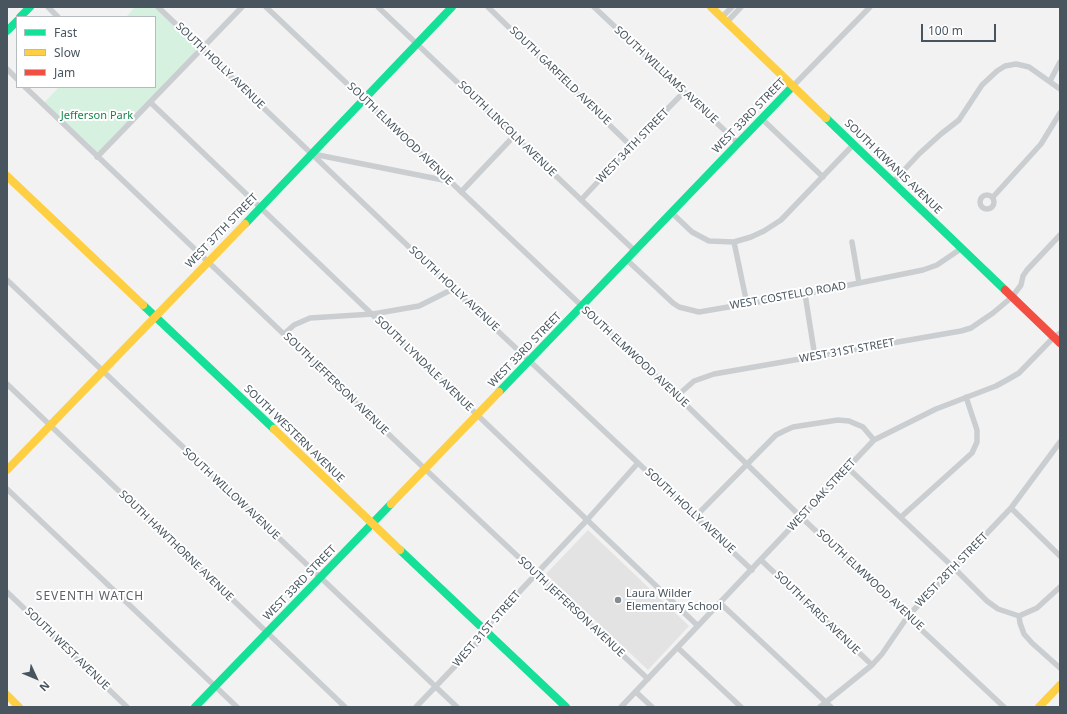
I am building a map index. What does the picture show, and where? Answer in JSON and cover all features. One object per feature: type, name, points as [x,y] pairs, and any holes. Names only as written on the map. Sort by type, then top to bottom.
[{"type":"street","points":[[21,16],[30,7]]},
{"type":"street","points":[[48,7],[57,16]]},
{"type":"street","name":"SOUTH HOLLY AVENUE","points":[[158,7],[453,289],[752,570]]},
{"type":"street","points":[[97,157],[242,7]]},
{"type":"street","name":"SOUTH ELMWOOD AVENUE","points":[[266,7],[448,181],[677,396],[801,517],[1004,707]]},
{"type":"street","name":"SOUTH LINCOLN AVENUE","points":[[378,7],[636,251]]},
{"type":"street","name":"WEST 37TH STREET","points":[[7,470],[365,100],[452,7]]},
{"type":"street","name":"SOUTH GARFIELD AVENUE","points":[[488,7],[631,146]]},
{"type":"street","name":"SOUTH WILLIAMS AVENUE","points":[[594,7],[738,143]]},
{"type":"street","name":"SOUTH KIWANIS AVENUE","points":[[711,7],[1012,297],[1058,338]]},
{"type":"street","points":[[724,20],[732,7]]},
{"type":"street","points":[[724,20],[742,7]]},
{"type":"street","name":"WEST 33RD STREET","points":[[195,707],[870,7]]},
{"type":"street","points":[[7,31],[16,22]]},
{"type":"street","points":[[1050,80],[1060,62]]},
{"type":"street","points":[[893,182],[919,154],[959,120],[982,86],[997,71],[1005,66],[1016,64],[1029,67],[1050,80],[1060,89]]},
{"type":"street","points":[[7,69],[16,78]]},
{"type":"street","name":"SOUTH JEFFERSON AVENUE","points":[[26,88],[425,469],[648,679]]},
{"type":"street","name":"WEST 34TH STREET","points":[[581,200],[684,92]]},
{"type":"street","name":"SOUTH LYNDALE AVENUE","points":[[150,102],[698,626]]},
{"type":"street","points":[[993,197],[1041,144],[1060,113]]},
{"type":"street","points":[[762,119],[823,177]]},
{"type":"street","points":[[461,192],[514,136]]},
{"type":"street","points":[[672,213],[692,232],[700,237],[716,242],[734,242],[764,232],[781,220],[854,144]]},
{"type":"street","points":[[313,154],[448,181]]},
{"type":"street","name":"SOUTH WESTERN AVENUE","points":[[7,176],[566,707]]},
{"type":"street","points":[[1012,297],[1020,285],[1022,276],[1060,235]]},
{"type":"street","points":[[734,242],[747,304]]},
{"type":"street","points":[[852,242],[859,283]]},
{"type":"street","name":"WEST COSTELLO ROAD","points":[[627,260],[680,307],[699,312],[805,294],[910,273],[937,266],[962,248]]},
{"type":"street","name":"SOUTH WILLOW AVENUE","points":[[7,280],[456,707]]},
{"type":"street","points":[[284,334],[294,325],[310,318],[373,314],[419,306],[453,289]]},
{"type":"street","points":[[805,294],[815,357]]},
{"type":"street","name":"WEST 31ST STREET","points":[[677,396],[694,381],[702,377],[971,328],[993,313],[1012,297]]},
{"type":"street","name":"WEST OAK STREET","points":[[621,707],[874,440],[936,409],[996,386],[1019,372],[1058,338]]},
{"type":"street","name":"SOUTH HAWTHORNE AVENUE","points":[[7,384],[346,707]]},
{"type":"street","points":[[901,517],[972,453],[977,442],[977,430],[966,397]]},
{"type":"street","points":[[696,516],[776,435],[793,427],[838,420],[849,421],[863,428],[874,440]]},
{"type":"street","name":"WEST 28TH STREET","points":[[820,707],[872,665],[882,654],[908,616],[1011,508],[1060,442]]},
{"type":"street","name":"WEST 31ST STREET","points":[[416,707],[481,639],[489,624],[587,520],[638,463]]},
{"type":"street","points":[[848,468],[954,567],[987,601],[998,609],[1019,616],[1037,608],[1060,587]]},
{"type":"street","points":[[7,489],[237,707]]},
{"type":"street","points":[[1011,508],[1060,556]]},
{"type":"street","name":"SOUTH FARIS AVENUE","points":[[761,560],[872,665]]},
{"type":"street","name":"SOUTH WEST AVENUE","points":[[7,592],[127,707]]},
{"type":"street","points":[[720,603],[831,707]]},
{"type":"street","points":[[1019,616],[1024,634],[1060,668]]},
{"type":"street","points":[[678,648],[741,707]]},
{"type":"street","points":[[1039,707],[1060,685]]},
{"type":"street","points":[[636,692],[652,707]]},
{"type":"street","points":[[7,695],[19,707]]},
{"type":"shaded area","name":"Laura Wilder Elementary School","points":[[588,530],[689,626],[648,670],[546,574]]},
{"type":"green space","name":"Jefferson Park","points":[[135,7],[158,7],[202,49],[97,157],[43,104],[58,88],[156,88],[156,16],[127,16]]},
{"type":"traffic: fast","points":[[21,16],[30,7]]},
{"type":"traffic: fast","points":[[245,224],[452,7]]},
{"type":"traffic: fast","points":[[7,31],[16,22]]},
{"type":"traffic: fast","points":[[499,392],[793,86]]},
{"type":"traffic: fast","points":[[826,118],[1005,290]]},
{"type":"traffic: fast","points":[[143,305],[274,429]]},
{"type":"traffic: fast","points":[[195,707],[391,504]]},
{"type":"traffic: fast","points":[[400,550],[566,707]]},
{"type":"traffic: slow","points":[[711,7],[826,118]]},
{"type":"traffic: slow","points":[[7,176],[143,305]]},
{"type":"traffic: slow","points":[[7,470],[245,224]]},
{"type":"traffic: slow","points":[[391,504],[499,392]]},
{"type":"traffic: slow","points":[[274,429],[400,550]]},
{"type":"traffic: slow","points":[[1039,707],[1060,685]]},
{"type":"traffic: slow","points":[[7,695],[19,707]]},
{"type":"traffic: jam","points":[[1005,290],[1060,343]]},
{"type":"place","name":"Laura Wilder Elementary School","points":[[618,600]]},
{"type":"district","name":"SEVENTH WATCH","points":[[90,597]]}]
